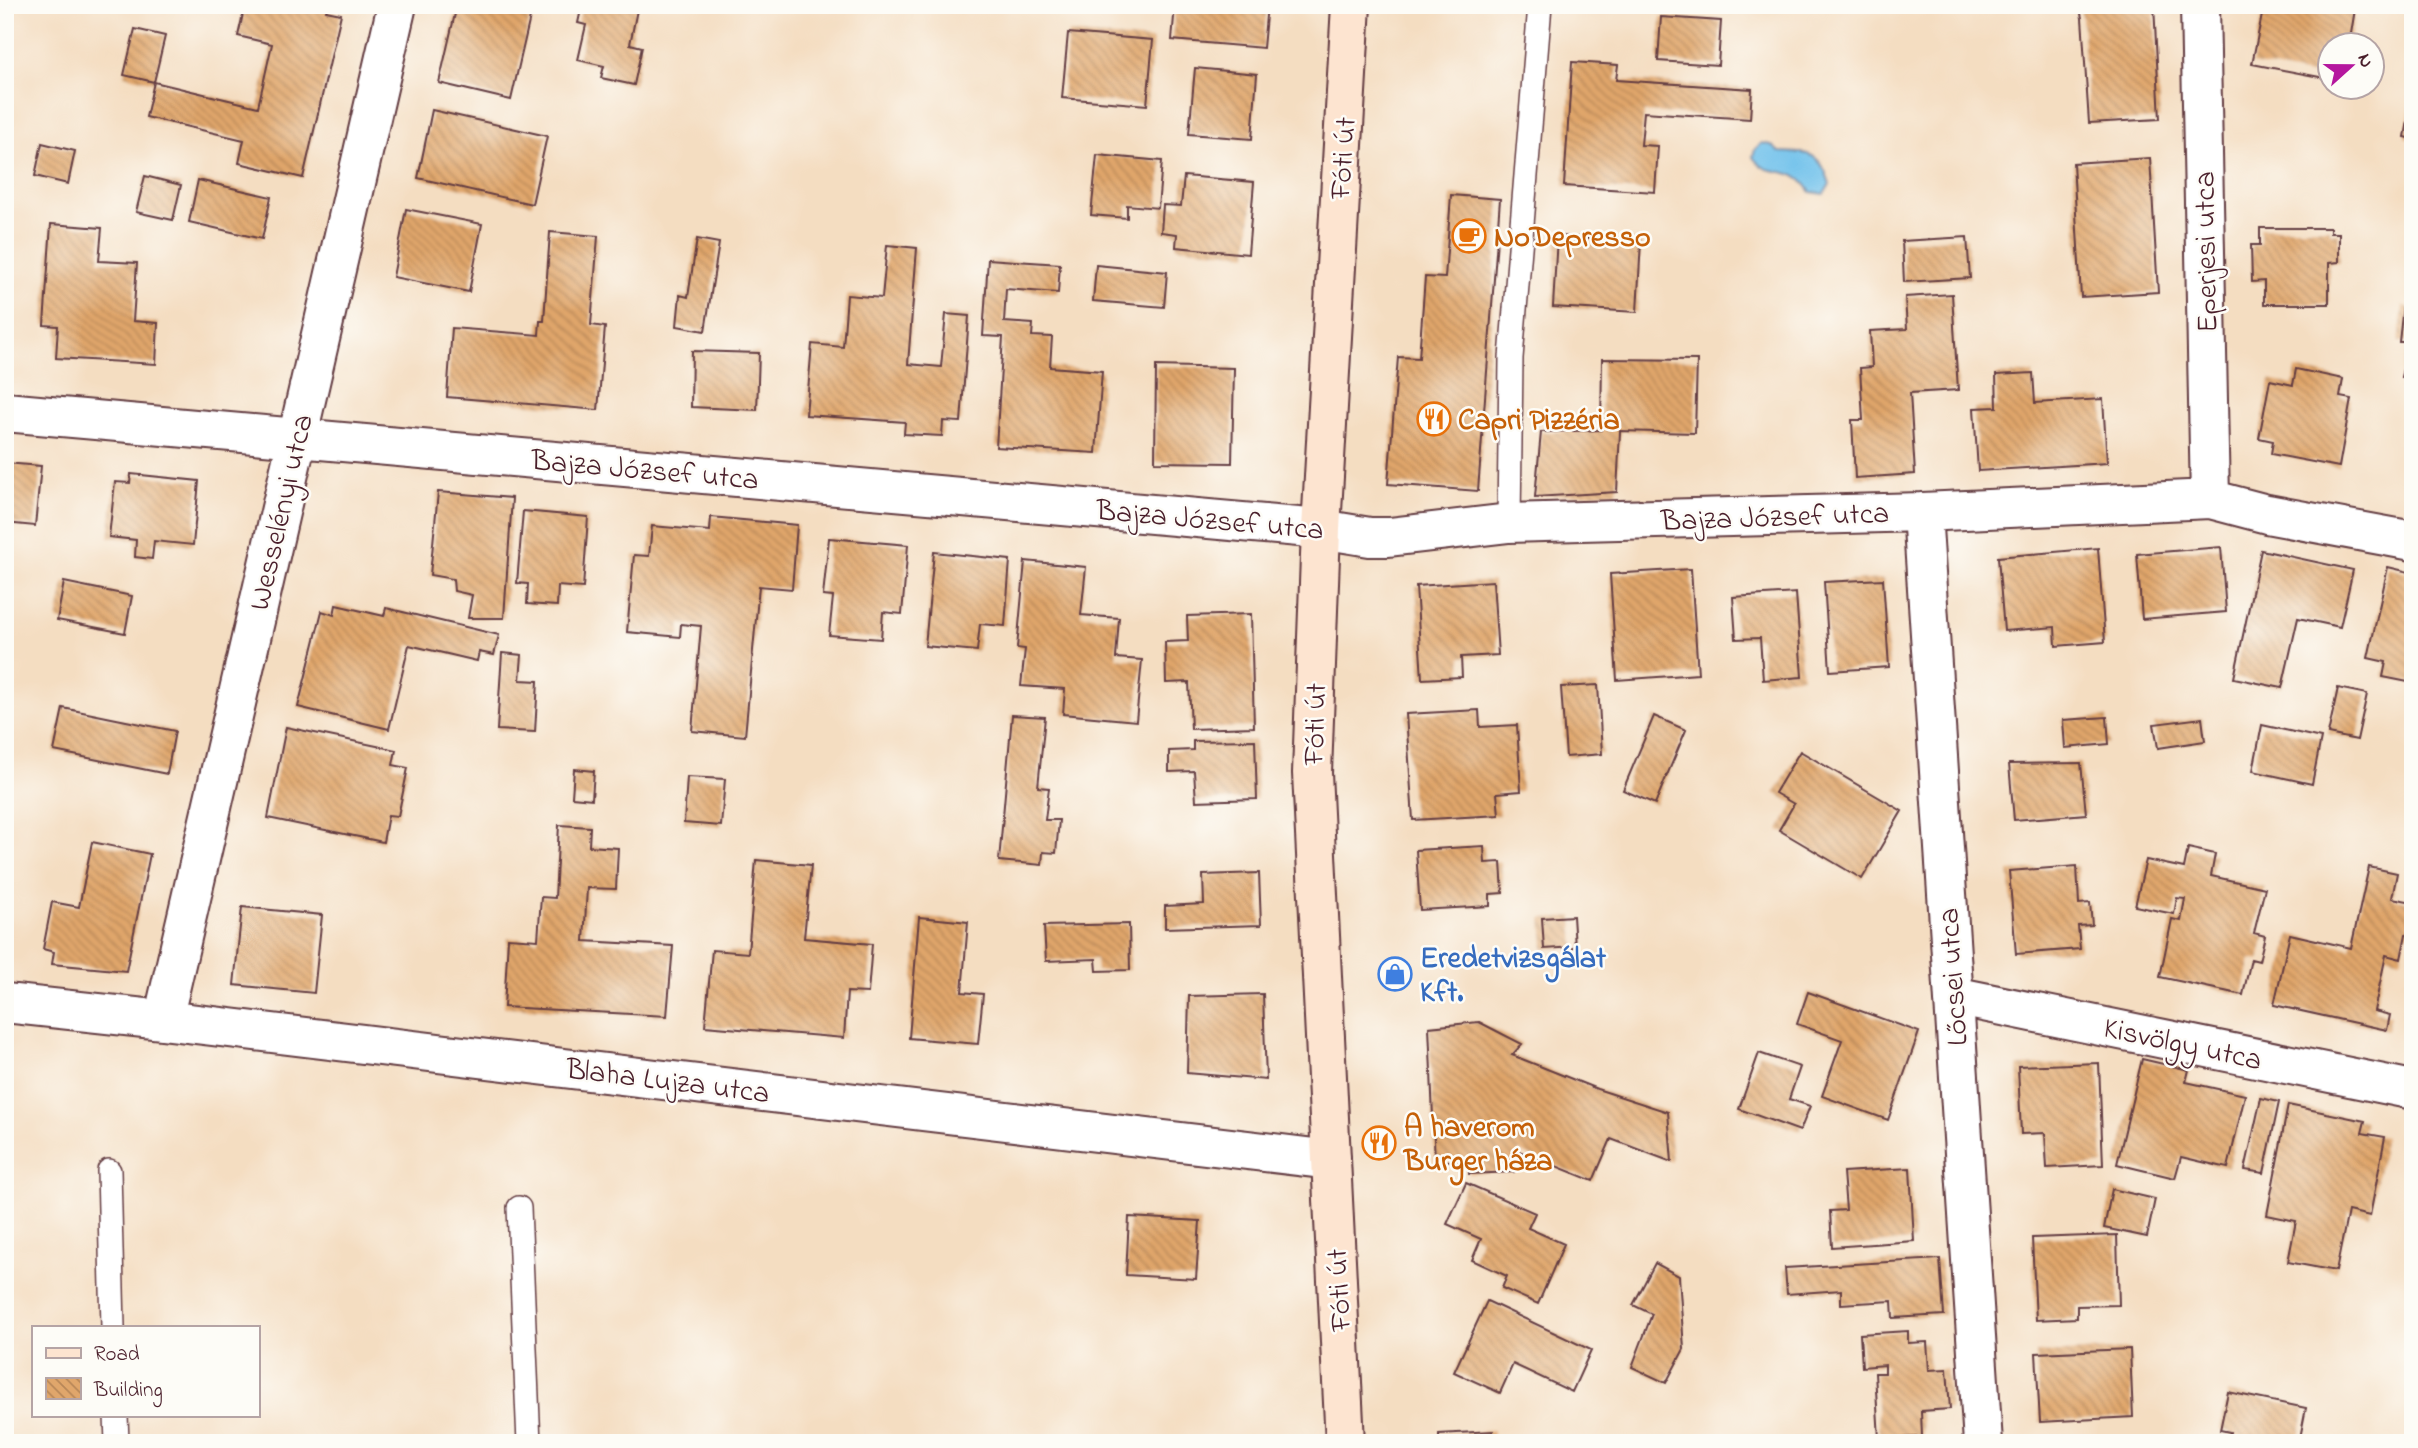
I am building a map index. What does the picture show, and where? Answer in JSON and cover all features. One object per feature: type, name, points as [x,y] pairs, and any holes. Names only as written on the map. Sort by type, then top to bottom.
[{"type":"street","name":"Wesselényi utca","points":[[163,1020],[397,5]]},
{"type":"street","name":"Fóti út","points":[[1345,1443],[1312,772],[1321,529],[1352,5]]},
{"type":"street","name":"Eperjesi utca","points":[[2200,5],[2210,499]]},
{"type":"street","name":"Bajza József utca","points":[[5,412],[1321,529],[1370,537],[1509,523],[1923,512],[2210,499],[2267,514],[2413,541]]},
{"type":"street","name":"Lőcsei utca","points":[[1923,512],[1983,1443]]},
{"type":"street","name":"Kisvölgy utca","points":[[1954,996],[2413,1090]]},
{"type":"street","name":"Blaha Lujza utca","points":[[5,1003],[1331,1160]]},
{"type":"lane","points":[[1509,523],[1511,358],[1540,5]]},
{"type":"lane","points":[[109,1171],[113,1326]]},
{"type":"lane","points":[[519,1208],[529,1443]]},
{"type":"lane","points":[[116,1416],[117,1443]]},
{"type":"water","points":[[1762,143],[1771,145],[1779,152],[1806,154],[1818,160],[1830,184],[1824,194],[1811,192],[1803,182],[1788,173],[1766,169],[1753,157],[1755,149]]},
{"type":"building","points":[[245,5],[328,5],[326,11],[341,14],[303,178],[239,163],[244,140],[146,117],[154,82],[258,107],[272,44],[238,36]]},
{"type":"building","points":[[457,5],[497,5],[531,13],[511,100],[439,83]]},
{"type":"building","points":[[582,5],[638,5],[630,44],[642,47],[634,85],[601,78],[604,66],[578,60],[586,25],[578,23]]},
{"type":"building","points":[[1175,5],[1267,5],[1263,48],[1172,40]]},
{"type":"building","points":[[2079,5],[2154,5],[2160,119],[2089,123]]},
{"type":"building","points":[[2264,5],[2334,5],[2355,9],[2351,32],[2316,32],[2316,76],[2252,64]]},
{"type":"building","points":[[1661,17],[1721,21],[1718,65],[1658,61]]},
{"type":"building","points":[[135,29],[165,36],[154,82],[124,75]]},
{"type":"building","points":[[1068,33],[1153,40],[1147,105],[1062,98]]},
{"type":"building","points":[[1572,62],[1618,65],[1616,80],[1752,89],[1750,119],[1644,112],[1641,145],[1658,146],[1655,192],[1564,186]]},
{"type":"building","points":[[1195,68],[1257,74],[1252,139],[1189,134]]},
{"type":"building","points":[[2413,105],[2413,139],[2405,137]]},
{"type":"building","points":[[432,110],[547,136],[532,204],[418,178]]},
{"type":"building","points":[[42,143],[75,151],[68,184],[35,176]]},
{"type":"building","points":[[1097,155],[1162,161],[1158,208],[1127,205],[1127,218],[1091,215]]},
{"type":"building","points":[[2150,158],[2158,292],[2081,297],[2073,163]]},
{"type":"building","points":[[145,176],[181,185],[173,220],[136,212]]},
{"type":"building","points":[[1184,176],[1254,182],[1248,254],[1176,247],[1177,234],[1161,232],[1163,205],[1181,206]]},
{"type":"building","points":[[198,180],[271,197],[262,239],[189,222]]},
{"type":"building","points":[[1451,195],[1500,199],[1478,491],[1388,484],[1398,357],[1419,358],[1425,277],[1445,278]]},
{"type":"building","points":[[406,209],[482,224],[469,292],[393,277]]},
{"type":"building","points":[[51,224],[102,228],[99,261],[137,263],[133,321],[158,323],[156,364],[56,358],[58,326],[44,325]]},
{"type":"building","points":[[2260,228],[2330,228],[2330,233],[2339,233],[2339,262],[2329,263],[2329,304],[2264,304],[2264,281],[2252,282],[2251,245],[2260,245]]},
{"type":"building","points":[[550,232],[598,236],[591,325],[605,327],[598,410],[447,397],[452,328],[539,335],[540,321],[544,321]]},
{"type":"building","points":[[1557,236],[1641,241],[1637,312],[1553,307]]},
{"type":"building","points":[[1967,237],[1970,278],[1904,282],[1902,241]]},
{"type":"building","points":[[697,239],[719,243],[705,331],[677,326],[680,295],[688,297]]},
{"type":"building","points":[[887,245],[917,248],[908,364],[941,367],[946,314],[969,316],[961,422],[943,421],[942,436],[904,434],[905,422],[806,415],[812,344],[843,347],[847,295],[882,298]]},
{"type":"building","points":[[988,259],[1060,264],[1058,293],[1006,289],[1004,322],[1033,324],[1032,336],[1052,337],[1050,367],[1102,371],[1096,453],[996,447],[1003,337],[983,336]]},
{"type":"building","points":[[1096,265],[1167,272],[1164,307],[1093,301]]},
{"type":"building","points":[[1952,294],[1958,390],[1910,393],[1915,474],[1855,478],[1852,420],[1863,420],[1860,368],[1872,367],[1870,331],[1907,329],[1905,297]]},
{"type":"building","points":[[2403,306],[2413,308],[2413,379],[2401,377],[2410,342],[2399,342]]},
{"type":"building","points":[[692,351],[759,353],[757,410],[691,407]]},
{"type":"building","points":[[1602,359],[1697,360],[1695,433],[1620,431],[1617,492],[1535,497],[1541,432],[1601,430]]},
{"type":"building","points":[[1156,366],[1234,368],[1232,463],[1155,462]]},
{"type":"building","points":[[2296,369],[2343,379],[2340,397],[2351,399],[2339,467],[2271,454],[2273,441],[2259,438],[2270,380],[2293,385]]},
{"type":"building","points":[[2033,373],[2035,403],[2103,399],[2107,463],[1978,471],[1974,408],[1997,407],[1996,375]]},
{"type":"building","points":[[5,463],[41,466],[35,526],[5,523]]},
{"type":"building","points":[[131,474],[199,481],[193,545],[154,541],[152,559],[135,557],[136,540],[109,537],[115,482],[130,483]]},
{"type":"building","points":[[438,492],[512,498],[504,618],[468,618],[472,595],[454,591],[453,579],[430,575]]},
{"type":"building","points":[[523,511],[588,517],[583,588],[558,586],[557,606],[527,604],[528,584],[517,583]]},
{"type":"building","points":[[711,517],[797,525],[792,589],[759,586],[745,736],[692,731],[701,626],[681,624],[680,637],[627,632],[634,555],[649,556],[652,526],[710,531]]},
{"type":"building","points":[[829,538],[908,545],[902,614],[883,612],[881,639],[829,635],[833,597],[823,596]]},
{"type":"building","points":[[2221,547],[2226,612],[2142,619],[2137,554]]},
{"type":"building","points":[[2098,548],[2105,642],[2056,646],[2055,627],[2004,631],[1998,557]]},
{"type":"building","points":[[2261,550],[2353,570],[2340,627],[2298,618],[2282,688],[2234,678]]},
{"type":"building","points":[[934,552],[1010,560],[1005,626],[980,624],[977,651],[925,646]]},
{"type":"building","points":[[1025,561],[1086,567],[1081,615],[1119,618],[1116,658],[1142,660],[1136,721],[1063,714],[1065,689],[1021,686],[1025,649],[1017,648]]},
{"type":"building","points":[[2388,567],[2413,573],[2413,683],[2383,677],[2386,662],[2368,658]]},
{"type":"building","points":[[1691,569],[1698,674],[1617,680],[1610,574]]},
{"type":"building","points":[[1883,579],[1889,667],[1830,671],[1824,582]]},
{"type":"building","points":[[1493,581],[1498,655],[1461,657],[1462,677],[1422,679],[1416,586]]},
{"type":"building","points":[[64,582],[132,596],[125,633],[57,620]]},
{"type":"building","points":[[1796,593],[1802,677],[1763,680],[1760,638],[1736,639],[1733,597]]},
{"type":"building","points":[[336,605],[384,616],[386,608],[499,635],[494,655],[479,652],[477,661],[409,645],[389,729],[298,707],[322,611],[334,615]]},
{"type":"building","points":[[1251,614],[1254,727],[1191,729],[1189,682],[1166,683],[1165,642],[1188,641],[1187,616]]},
{"type":"building","points":[[502,653],[522,655],[520,680],[538,681],[535,732],[497,730]]},
{"type":"building","points":[[1598,685],[1602,754],[1566,757],[1561,687]]},
{"type":"building","points":[[2338,688],[2367,694],[2357,740],[2328,734]]},
{"type":"building","points":[[63,708],[175,731],[167,774],[54,751]]},
{"type":"building","points":[[1479,710],[1480,727],[1517,725],[1521,791],[1497,793],[1499,815],[1413,820],[1406,714]]},
{"type":"building","points":[[1012,715],[1045,717],[1038,787],[1049,788],[1045,820],[1059,820],[1056,853],[1043,852],[1042,865],[999,861]]},
{"type":"building","points":[[1654,716],[1686,730],[1655,804],[1623,790]]},
{"type":"building","points":[[2107,717],[2109,744],[2065,748],[2063,720]]},
{"type":"building","points":[[2202,718],[2205,741],[2158,748],[2154,724]]},
{"type":"building","points":[[2262,725],[2321,738],[2312,784],[2253,771]]},
{"type":"building","points":[[286,727],[396,750],[393,765],[408,768],[398,816],[388,815],[383,842],[268,818]]},
{"type":"building","points":[[1255,740],[1257,799],[1196,801],[1194,771],[1169,772],[1169,751],[1193,750],[1193,741]]},
{"type":"building","points":[[1800,751],[1902,811],[1862,879],[1779,830],[1794,804],[1775,793]]},
{"type":"building","points":[[2081,763],[2086,814],[2014,820],[2009,764]]},
{"type":"building","points":[[574,769],[594,771],[592,799],[572,797]]},
{"type":"building","points":[[687,777],[725,779],[721,826],[684,823]]},
{"type":"building","points":[[559,825],[590,827],[589,846],[618,848],[616,889],[587,888],[584,941],[673,946],[667,1016],[504,1007],[508,938],[538,940],[541,897],[555,898]]},
{"type":"building","points":[[92,842],[150,854],[126,971],[52,964],[54,952],[43,949],[52,902],[79,907]]},
{"type":"building","points":[[1484,846],[1485,863],[1501,862],[1503,893],[1490,894],[1490,906],[1420,910],[1416,850]]},
{"type":"building","points":[[2188,848],[2215,854],[2211,876],[2265,888],[2254,933],[2265,936],[2259,961],[2251,959],[2243,995],[2160,977],[2172,919],[2181,921],[2185,899],[2177,898],[2174,914],[2135,906],[2146,860],[2184,868]]},
{"type":"building","points":[[756,860],[811,865],[804,938],[872,944],[868,993],[847,992],[844,1038],[705,1026],[712,950],[748,953]]},
{"type":"building","points":[[2077,866],[2079,904],[2090,903],[2092,925],[2078,926],[2080,949],[2016,954],[2009,871]]},
{"type":"building","points":[[2369,867],[2397,873],[2392,898],[2413,902],[2413,935],[2406,934],[2401,959],[2386,955],[2374,1011],[2390,1015],[2387,1030],[2274,1005],[2290,934],[2351,948]]},
{"type":"building","points":[[1259,873],[1261,925],[1165,928],[1165,906],[1204,904],[1203,875]]},
{"type":"building","points":[[242,907],[322,915],[314,993],[234,985]]},
{"type":"building","points":[[1573,916],[1575,947],[1544,949],[1542,918]]},
{"type":"building","points":[[919,917],[968,922],[962,992],[983,994],[978,1044],[909,1038]]},
{"type":"building","points":[[1129,924],[1130,970],[1097,971],[1096,959],[1046,961],[1044,926]]},
{"type":"building","points":[[1808,992],[1919,1032],[1888,1120],[1822,1096],[1842,1040],[1797,1024]]},
{"type":"building","points":[[1263,994],[1266,1080],[1187,1073],[1189,996]]},
{"type":"building","points":[[1479,1022],[1522,1044],[1512,1055],[1597,1089],[1668,1112],[1672,1162],[1611,1139],[1593,1181],[1519,1151],[1514,1172],[1469,1174],[1469,1159],[1435,1162],[1429,1027]]},
{"type":"building","points":[[1759,1053],[1800,1067],[1789,1099],[1810,1106],[1800,1131],[1739,1109]]},
{"type":"building","points":[[2142,1059],[2189,1070],[2186,1082],[2245,1095],[2228,1168],[2181,1157],[2175,1178],[2117,1164]]},
{"type":"building","points":[[2099,1063],[2103,1165],[2047,1168],[2045,1133],[2021,1134],[2018,1066]]},
{"type":"building","points":[[2261,1098],[2279,1102],[2264,1173],[2245,1170]]},
{"type":"building","points":[[2288,1105],[2365,1121],[2362,1133],[2385,1137],[2370,1216],[2348,1211],[2336,1271],[2288,1262],[2296,1221],[2267,1215]]},
{"type":"building","points":[[1910,1168],[1914,1241],[1832,1247],[1830,1211],[1846,1210],[1843,1172]]},
{"type":"building","points":[[1466,1183],[1535,1213],[1528,1228],[1564,1244],[1538,1304],[1502,1288],[1507,1276],[1472,1260],[1481,1239],[1447,1224]]},
{"type":"building","points":[[2112,1189],[2155,1199],[2147,1237],[2104,1228]]},
{"type":"building","points":[[1129,1217],[1200,1221],[1196,1279],[1126,1275]]},
{"type":"building","points":[[2117,1235],[2119,1305],[2077,1306],[2077,1318],[2036,1320],[2032,1238]]},
{"type":"building","points":[[1940,1259],[1944,1315],[1893,1318],[1892,1301],[1841,1304],[1841,1290],[1787,1294],[1785,1268]]},
{"type":"building","points":[[1655,1263],[1679,1276],[1684,1349],[1666,1383],[1632,1367],[1652,1314],[1633,1305]]},
{"type":"building","points":[[1487,1301],[1591,1350],[1572,1392],[1513,1364],[1500,1393],[1454,1372]]},
{"type":"building","points":[[1908,1331],[1908,1343],[1927,1342],[1929,1370],[1947,1369],[1950,1409],[1921,1411],[1922,1437],[1879,1439],[1875,1373],[1885,1373],[1885,1365],[1862,1367],[1860,1334]]},
{"type":"building","points":[[2130,1349],[2133,1417],[2040,1422],[2036,1353]]},
{"type":"building","points":[[2228,1392],[2306,1408],[2299,1443],[2228,1443],[2230,1432],[2220,1430]]},
{"type":"building","points":[[1493,1431],[1493,1443],[1439,1443],[1439,1434]]},
{"type":"place","name":"NoDepresso","points":[[1469,236]]},
{"type":"place","name":"Capri Pizzéria","points":[[1434,419]]},
{"type":"place","name":"Eredetvizsgálat Kft.","points":[[1395,974]]},
{"type":"place","name":"A haverom Burger háza","points":[[1379,1143]]}]
